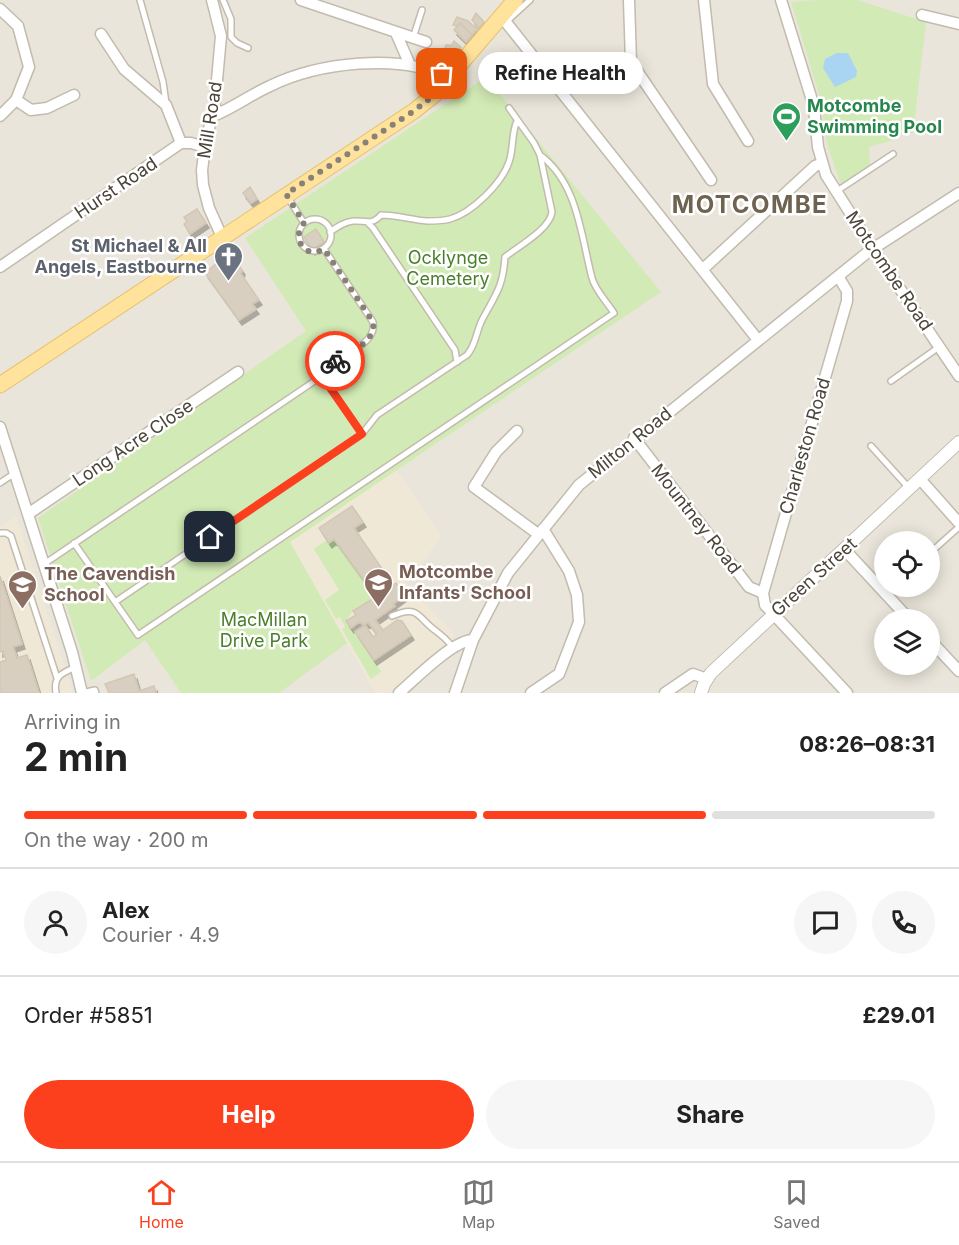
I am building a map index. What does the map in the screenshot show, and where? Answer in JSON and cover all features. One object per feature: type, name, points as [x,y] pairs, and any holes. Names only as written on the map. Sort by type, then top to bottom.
[{"type":"main road","points":[[0,385],[414,111],[434,95],[504,19],[515,0]]},
{"type":"street","name":"Mill Road","points":[[212,0],[221,36],[213,116],[202,170],[203,184],[213,218],[222,237]]},
{"type":"street","points":[[301,0],[426,42]]},
{"type":"street","points":[[629,0],[632,62],[711,180]]},
{"type":"street","points":[[704,0],[713,84],[748,141]]},
{"type":"street","name":"Motcombe Road","points":[[781,0],[811,97],[821,164],[836,192],[873,249],[959,376]]},
{"type":"street","points":[[0,9],[18,26],[29,67],[16,100],[0,116]]},
{"type":"street","points":[[922,15],[959,24]]},
{"type":"street","points":[[504,19],[758,340]]},
{"type":"street","points":[[396,33],[410,65]]},
{"type":"street","points":[[101,34],[124,69],[167,107],[181,143],[205,147]]},
{"type":"street","points":[[213,116],[270,86],[299,74],[327,67],[357,64],[410,65],[449,78]]},
{"type":"street","points":[[16,100],[32,110],[47,108],[74,95]]},
{"type":"street","name":"Hurst Road","points":[[0,267],[181,143]]},
{"type":"street","points":[[703,269],[815,166],[821,164]]},
{"type":"street","name":"Milton Road","points":[[455,693],[473,640],[508,573],[579,484],[873,249],[959,193]]},
{"type":"street","name":"Charleston Road","points":[[763,593],[846,301],[847,291],[838,276]]},
{"type":"street","name":"Long Acre Close","points":[[28,514],[238,372]]},
{"type":"street","points":[[0,427],[76,667],[82,693]]},
{"type":"street","points":[[516,431],[496,452],[474,487],[540,532],[569,571],[577,595],[579,622],[559,674],[531,693]]},
{"type":"street","name":"Mountney Road","points":[[634,438],[749,587],[763,593]]},
{"type":"street","name":"Green Street","points":[[706,687],[711,673],[959,442]]},
{"type":"street","points":[[920,478],[959,525]]},
{"type":"street","points":[[845,550],[874,576]]},
{"type":"street","points":[[763,593],[765,605],[847,693]]},
{"type":"street","points":[[399,693],[453,647],[467,640],[473,640]]},
{"type":"street","points":[[940,651],[959,671]]},
{"type":"street","points":[[665,693],[693,674],[706,687]]},
{"type":"lane","points":[[140,0],[163,82],[167,107]]},
{"type":"lane","points":[[223,0],[231,18],[231,37],[248,48]]},
{"type":"lane","points":[[504,19],[530,0]]},
{"type":"lane","points":[[413,38],[422,10]]},
{"type":"lane","points":[[115,602],[362,434],[377,416],[472,350],[482,321],[499,291],[504,276],[505,256],[546,226],[552,212],[540,155],[509,108]]},
{"type":"lane","points":[[330,232],[352,221],[368,223],[381,215],[425,221],[452,219],[468,210],[490,192],[506,169],[513,130],[517,121]]},
{"type":"lane","points":[[836,192],[893,154]]},
{"type":"lane","points":[[74,543],[138,635],[614,313],[592,279],[582,233],[567,188],[549,161],[540,155]]},
{"type":"lane","points":[[286,194],[304,223]]},
{"type":"lane","points":[[314,219],[327,225],[330,240],[324,249],[314,252],[303,248],[298,238],[299,230],[304,223],[314,219]]},
{"type":"lane","points":[[368,223],[455,350],[457,362]]},
{"type":"lane","points":[[44,564],[322,376],[333,362],[357,348],[370,336],[374,327],[373,322],[324,249]]},
{"type":"lane","points":[[891,381],[939,347]]},
{"type":"lane","points":[[322,376],[362,434]]},
{"type":"lane","points":[[871,446],[909,488]]},
{"type":"lane","points":[[0,483],[15,473]]},
{"type":"lane","points":[[940,543],[959,525]]},
{"type":"lane","points":[[0,533],[6,532],[12,536],[57,678],[56,693]]},
{"type":"lane","points":[[393,616],[404,611],[418,613],[436,631],[443,634],[453,647]]},
{"type":"lane","points":[[57,678],[60,674],[76,667]]},
{"type":"lane","points":[[82,693],[95,690],[96,693]]},
{"type":"shaded area","points":[[0,0],[959,0],[959,693],[0,693]]},
{"type":"shaded area","name":"Motcombe Infants' School","points":[[396,470],[441,535],[421,565],[404,580],[455,635],[389,693],[375,693],[290,542]]},
{"type":"shaded area","name":"The Cavendish School","points":[[16,516],[73,693],[0,693],[0,527]]},
{"type":"green space","points":[[857,0],[926,22],[913,134],[901,130],[897,139],[869,147],[870,166],[841,185],[827,144],[821,101],[791,2]]},
{"type":"green space","name":"Ocklynge Cemetery","points":[[486,77],[661,292],[290,542],[347,643],[279,693],[181,693],[145,640],[91,681],[38,518],[306,331],[245,238]]},
{"type":"green space","points":[[334,539],[376,597],[353,611],[346,621],[381,672],[371,679],[342,629],[345,627],[340,617],[336,619],[325,600],[339,590],[314,549],[327,540],[329,543]]},
{"type":"water","points":[[837,53],[848,53],[857,71],[856,77],[835,87],[823,68],[825,59]]},
{"type":"building","points":[[476,13],[484,22],[479,28],[472,20]]},
{"type":"building","points":[[457,17],[468,21],[477,29],[472,35],[460,23],[457,26],[453,25]]},
{"type":"building","points":[[460,23],[472,35],[466,42],[454,30]]},
{"type":"building","points":[[454,41],[461,47],[456,54],[445,48],[446,45],[452,45]]},
{"type":"building","points":[[250,187],[257,199],[251,203],[243,193]]},
{"type":"building","points":[[197,209],[206,223],[190,234],[184,224],[187,222],[184,217]]},
{"type":"building","points":[[316,229],[324,242],[312,250],[304,237]]},
{"type":"building","name":"St Michael & All Angels, Eastbourne","points":[[230,256],[242,270],[241,274],[259,300],[252,304],[256,309],[239,320],[205,273],[222,259],[224,261]]},
{"type":"building","points":[[352,506],[363,522],[354,528],[393,585],[396,583],[405,595],[393,604],[395,606],[375,620],[383,630],[397,620],[402,621],[411,635],[374,660],[355,632],[365,625],[373,637],[377,634],[368,622],[364,625],[359,622],[351,628],[346,621],[356,615],[353,611],[376,597],[334,539],[329,543],[319,528]]},
{"type":"building","points":[[0,576],[22,644],[13,647],[17,658],[27,655],[39,693],[0,693],[0,662],[6,660],[3,651],[0,652]]},
{"type":"building","points":[[134,674],[139,691],[154,686],[156,693],[109,693],[105,684]]},
{"type":"way so far","points":[[335,361],[357,348],[370,336],[374,327],[373,322],[324,249],[314,252],[303,248],[298,232],[304,223],[286,194],[414,111],[434,95],[449,78],[442,74]]},
{"type":"place","name":"Refine Health","points":[[442,74]]},
{"type":"place","name":"Motcombe Swimming Pool","points":[[786,142]]},
{"type":"place","name":"St Michael & All Angels, Eastbourne","points":[[228,282]]},
{"type":"place","name":"Motcombe Infants' School","points":[[378,608]]},
{"type":"place","name":"The Cavendish School","points":[[23,610]]},
{"type":"district","name":"MOTCOMBE","points":[[750,205]]},
{"type":"route","points":[[210,537],[362,434],[322,376],[335,361]]},
{"type":"park label","name":"MacMillan Drive Park","points":[[264,630]]}]
